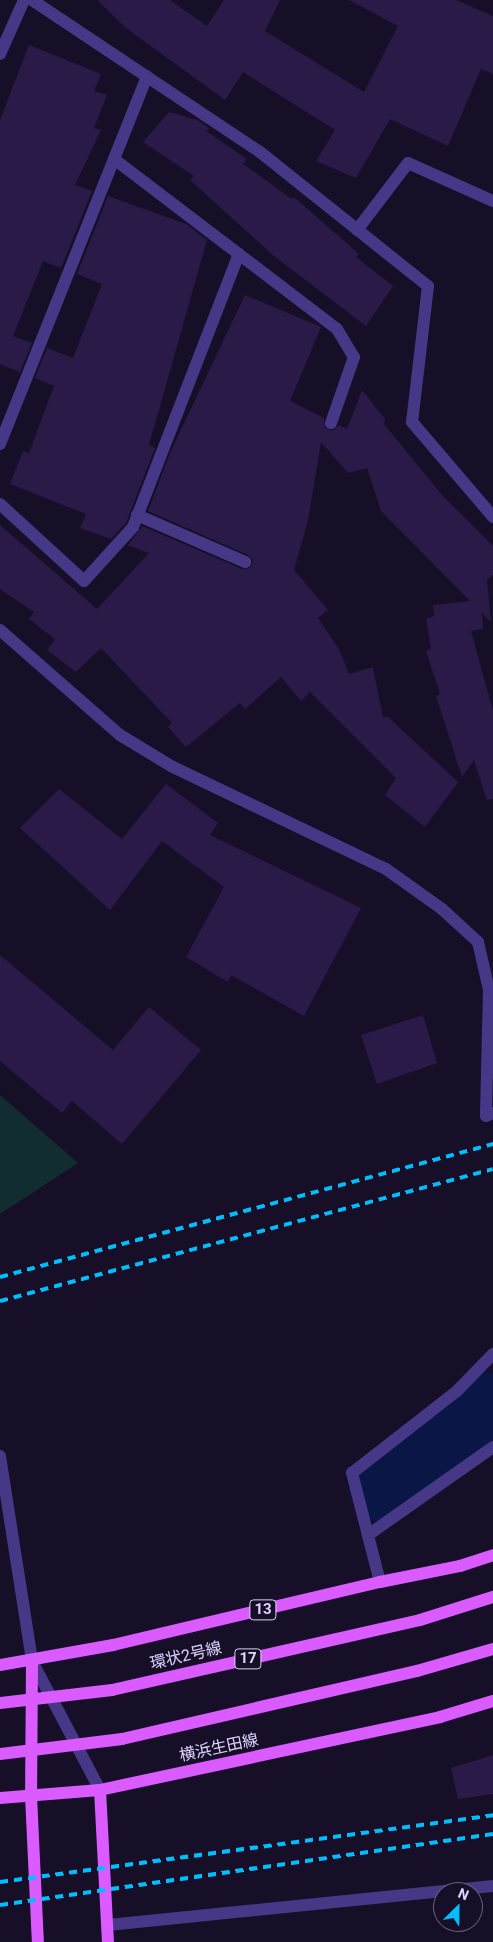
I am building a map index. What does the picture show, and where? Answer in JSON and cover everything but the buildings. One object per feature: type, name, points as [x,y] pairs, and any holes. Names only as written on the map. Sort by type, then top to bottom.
[{"type":"main road","name":"13","points":[[32,1661],[113,1645],[380,1582],[460,1566],[493,1555]]},
{"type":"main road","name":"環状2号線","points":[[0,1704],[112,1690],[420,1620],[493,1597]]},
{"type":"main road","points":[[0,1754],[122,1739],[417,1671],[493,1649]]},
{"type":"main road","points":[[0,1665],[32,1661],[31,1796],[38,1942]]},
{"type":"main road","name":"横浜生田線","points":[[0,1798],[100,1790],[440,1717],[493,1700]]},
{"type":"main road","points":[[100,1790],[108,1942]]},
{"type":"street","points":[[0,54],[24,0]]},
{"type":"street","points":[[32,0],[260,152],[428,286],[412,422],[493,517]]},
{"type":"street","points":[[0,444],[147,76]]},
{"type":"street","points":[[114,159],[337,329],[354,357],[332,422]]},
{"type":"street","points":[[357,230],[408,162],[493,201]]},
{"type":"street","points":[[0,504],[84,581],[133,527],[238,254]]},
{"type":"street","points":[[137,515],[245,562]]},
{"type":"street","points":[[0,630],[120,735],[171,766],[386,869],[442,909],[478,942],[490,990],[486,1116],[493,1113]]},
{"type":"street","points":[[380,1582],[352,1473],[457,1391],[493,1354]]},
{"type":"street","points":[[368,1535],[493,1447]]},
{"type":"street","points":[[0,1456],[32,1661],[100,1790]]},
{"type":"street","points":[[108,1925],[493,1886]]},
{"type":"green space","points":[[0,1095],[78,1163],[0,1214]]},
{"type":"waterway","points":[[382,1489],[493,1405]]},
{"type":"railway","points":[[0,1277],[493,1144]]},
{"type":"railway","points":[[0,1301],[493,1169]]},
{"type":"railway","points":[[0,1882],[493,1815]]},
{"type":"railway","points":[[0,1905],[493,1834]]}]
